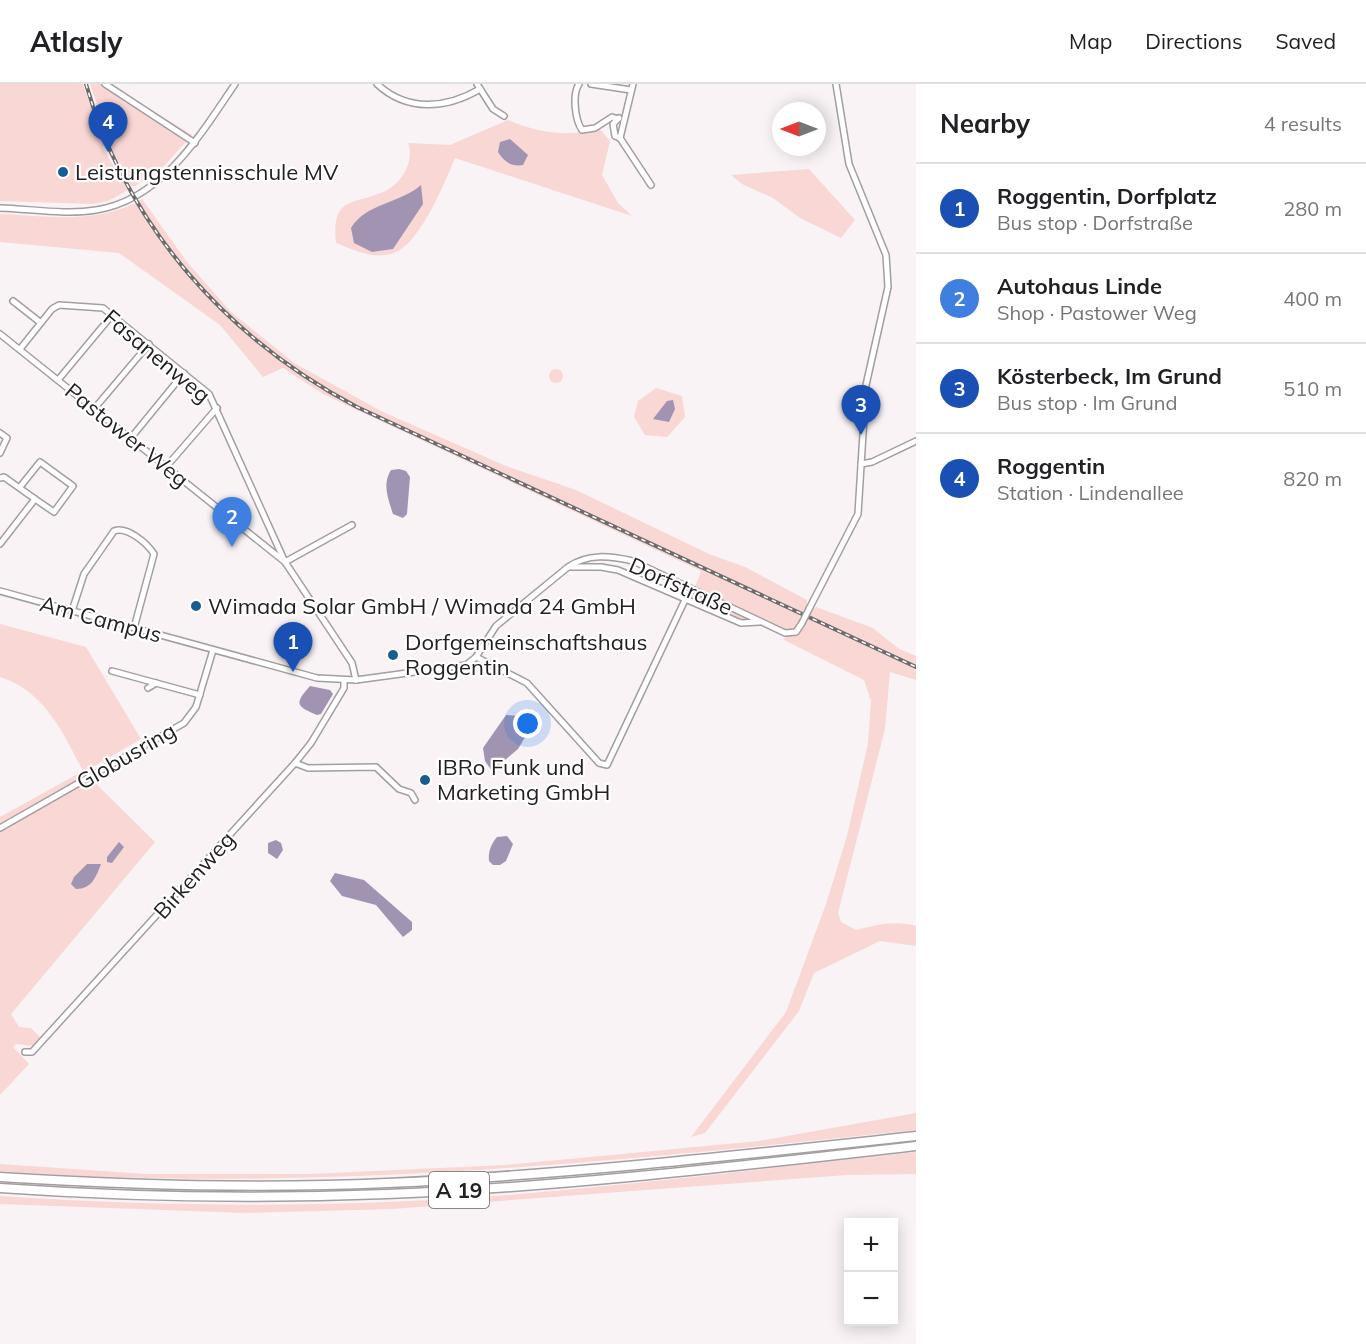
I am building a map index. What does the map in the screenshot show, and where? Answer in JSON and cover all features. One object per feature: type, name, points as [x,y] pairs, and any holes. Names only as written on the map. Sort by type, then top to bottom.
[{"type":"highway","name":"A 19","points":[[0,1177],[169,1185],[386,1183],[610,1167],[916,1136]]},
{"type":"highway","name":"A 19","points":[[0,1188],[181,1196],[389,1194],[610,1178],[916,1146]]},
{"type":"street","points":[[105,84],[195,143]]},
{"type":"street","points":[[0,208],[86,211],[110,207],[133,196],[170,170],[195,143],[234,84]]},
{"type":"street","points":[[377,84],[384,91],[406,102],[435,105],[460,100],[478,87],[493,109],[504,116]]},
{"type":"street","points":[[384,91],[388,84]]},
{"type":"street","points":[[579,84],[575,92],[578,122],[582,130],[595,128],[612,117],[618,119]]},
{"type":"street","points":[[591,84],[632,87],[621,138]]},
{"type":"street","points":[[836,84],[849,164],[888,266],[886,297],[866,385],[861,464],[872,462],[916,441]]},
{"type":"street","points":[[626,114],[613,124],[612,130],[615,136],[621,138],[651,185]]},
{"type":"street","points":[[13,301],[40,323]]},
{"type":"street","name":"Fasanenweg","points":[[20,350],[52,309],[59,305],[93,307],[113,314],[209,394],[285,562]]},
{"type":"street","points":[[58,380],[113,314]]},
{"type":"street","name":"Pastower Weg","points":[[0,334],[285,562],[352,663],[356,681]]},
{"type":"street","points":[[94,409],[148,344]]},
{"type":"street","points":[[130,439],[184,373]]},
{"type":"street","points":[[166,467],[217,408]]},
{"type":"street","points":[[0,433],[7,438],[0,453]]},
{"type":"street","points":[[0,478],[4,477],[20,487],[54,512],[73,486],[40,462],[20,487]]},
{"type":"street","name":"Dorfstraße","points":[[685,600],[607,765],[599,763],[527,683],[476,657],[496,626],[568,567],[578,560],[590,557],[615,557],[633,561],[759,622],[785,633],[796,632],[858,513],[861,464]]},
{"type":"street","points":[[0,544],[35,499]]},
{"type":"street","points":[[285,562],[352,525]]},
{"type":"street","points":[[72,611],[84,574],[114,531],[120,528],[127,531],[154,554],[134,628]]},
{"type":"street","name":"Dorfstraße","points":[[568,567],[601,567],[618,570],[741,622],[759,622]]},
{"type":"street","name":"Am Campus","points":[[0,591],[213,650]]},
{"type":"street","points":[[213,650],[317,678],[344,681],[458,668],[476,657]]},
{"type":"street","name":"Globusring","points":[[0,828],[177,728],[191,715],[200,695],[213,650]]},
{"type":"street","points":[[112,670],[200,695]]},
{"type":"street","name":"Birkenweg","points":[[25,1052],[33,1052],[295,763],[319,731],[344,688],[344,681]]},
{"type":"street","points":[[148,688],[156,683]]},
{"type":"street","points":[[295,763],[308,768],[367,765],[376,767],[399,789],[411,793],[415,800]]},
{"type":"shaded area","points":[[0,84],[83,84],[104,145],[102,147],[128,190],[108,201],[93,204],[0,201]]},
{"type":"shaded area","points":[[90,84],[109,84],[192,135],[165,165],[135,186],[131,186],[114,153]]},
{"type":"shaded area","points":[[508,120],[542,131],[577,133],[600,129],[610,141],[602,175],[618,203],[632,216],[455,158],[422,225],[404,247],[394,253],[379,255],[364,253],[336,243],[335,228],[340,210],[353,202],[390,189],[401,178],[408,165],[410,150],[408,143],[450,145]]},
{"type":"shaded area","points":[[510,139],[528,155],[523,165],[509,163],[498,152],[500,142]]},
{"type":"shaded area","points":[[809,169],[855,220],[841,238],[800,218],[773,198],[742,184],[731,175]]},
{"type":"shaded area","points":[[421,185],[423,204],[393,249],[372,252],[354,243],[351,228],[365,213],[404,196]]},
{"type":"shaded area","points":[[142,199],[187,262],[230,311],[294,363],[383,412],[506,466],[576,490],[709,554],[745,567],[807,600],[807,607],[811,610],[816,607],[873,628],[899,649],[916,656],[916,680],[890,672],[885,729],[838,913],[841,922],[856,930],[894,923],[916,926],[916,946],[880,941],[814,973],[799,1011],[705,1133],[691,1137],[786,1012],[826,904],[847,836],[868,743],[871,701],[864,680],[784,640],[787,630],[753,617],[749,622],[742,622],[690,601],[701,571],[323,394],[283,368],[263,377],[220,325],[119,253],[0,242],[0,214],[91,216],[109,213]]},
{"type":"shaded area","points":[[553,369],[559,369],[563,376],[559,383],[553,383],[549,379],[549,373]]},
{"type":"shaded area","points":[[656,388],[682,396],[685,417],[667,437],[645,435],[634,417],[638,401]]},
{"type":"shaded area","points":[[673,400],[675,409],[669,422],[653,419],[667,401]]},
{"type":"shaded area","points":[[391,470],[406,471],[410,477],[407,514],[403,518],[393,514],[387,492],[388,475]]},
{"type":"shaded area","points":[[0,624],[86,647],[141,739],[84,772],[155,842],[11,1014],[19,1027],[31,1028],[41,1038],[34,1046],[16,1044],[13,1047],[29,1064],[0,1095],[0,817],[83,771],[60,728],[41,703],[29,692],[0,677]]},
{"type":"shaded area","points":[[310,686],[330,690],[333,694],[321,714],[317,715],[301,707],[301,697]]},
{"type":"shaded area","points":[[506,715],[521,716],[527,734],[518,749],[492,771],[485,761],[483,748]]},
{"type":"shaded area","points":[[507,836],[513,844],[506,861],[500,865],[493,865],[489,861],[492,845],[497,837]]},
{"type":"shaded area","points":[[276,840],[281,843],[283,850],[277,859],[268,853],[268,843]]},
{"type":"shaded area","points":[[119,842],[124,847],[112,863],[107,862],[107,857]]},
{"type":"shaded area","points":[[87,864],[101,864],[90,885],[76,889],[71,884],[74,877]]},
{"type":"shaded area","points":[[335,873],[364,880],[412,922],[412,930],[403,937],[376,905],[342,896],[330,881]]},
{"type":"shaded area","points":[[916,1113],[916,1130],[687,1153],[459,1171],[344,1177],[230,1179],[115,1177],[0,1171],[0,1164],[147,1174],[310,1174],[505,1165],[759,1141]]},
{"type":"shaded area","points":[[916,1152],[916,1174],[847,1175],[392,1209],[245,1213],[0,1204],[0,1196],[247,1205],[432,1200],[600,1187]]},
{"type":"railway","points":[[86,84],[104,136],[128,185],[156,231],[188,274],[225,313],[266,348],[310,379],[357,407],[916,667]]},
{"type":"place","name":"Roggentin","points":[[108,152]]},
{"type":"place","name":"Leistungstennisschule MV","points":[[63,172]]},
{"type":"place","name":"Kösterbeck, Im Grund","points":[[861,435]]},
{"type":"place","name":"Autohaus Linde","points":[[232,547]]},
{"type":"place","name":"Wimada Solar GmbH / Wimada 24 GmbH","points":[[196,606]]},
{"type":"place","name":"Dorfgemeinschaftshaus Roggentin","points":[[393,655]]},
{"type":"place","name":"Roggentin, Dorfplatz","points":[[293,672]]},
{"type":"place","name":"IBRo Funk und Marketing GmbH","points":[[425,780]]}]
